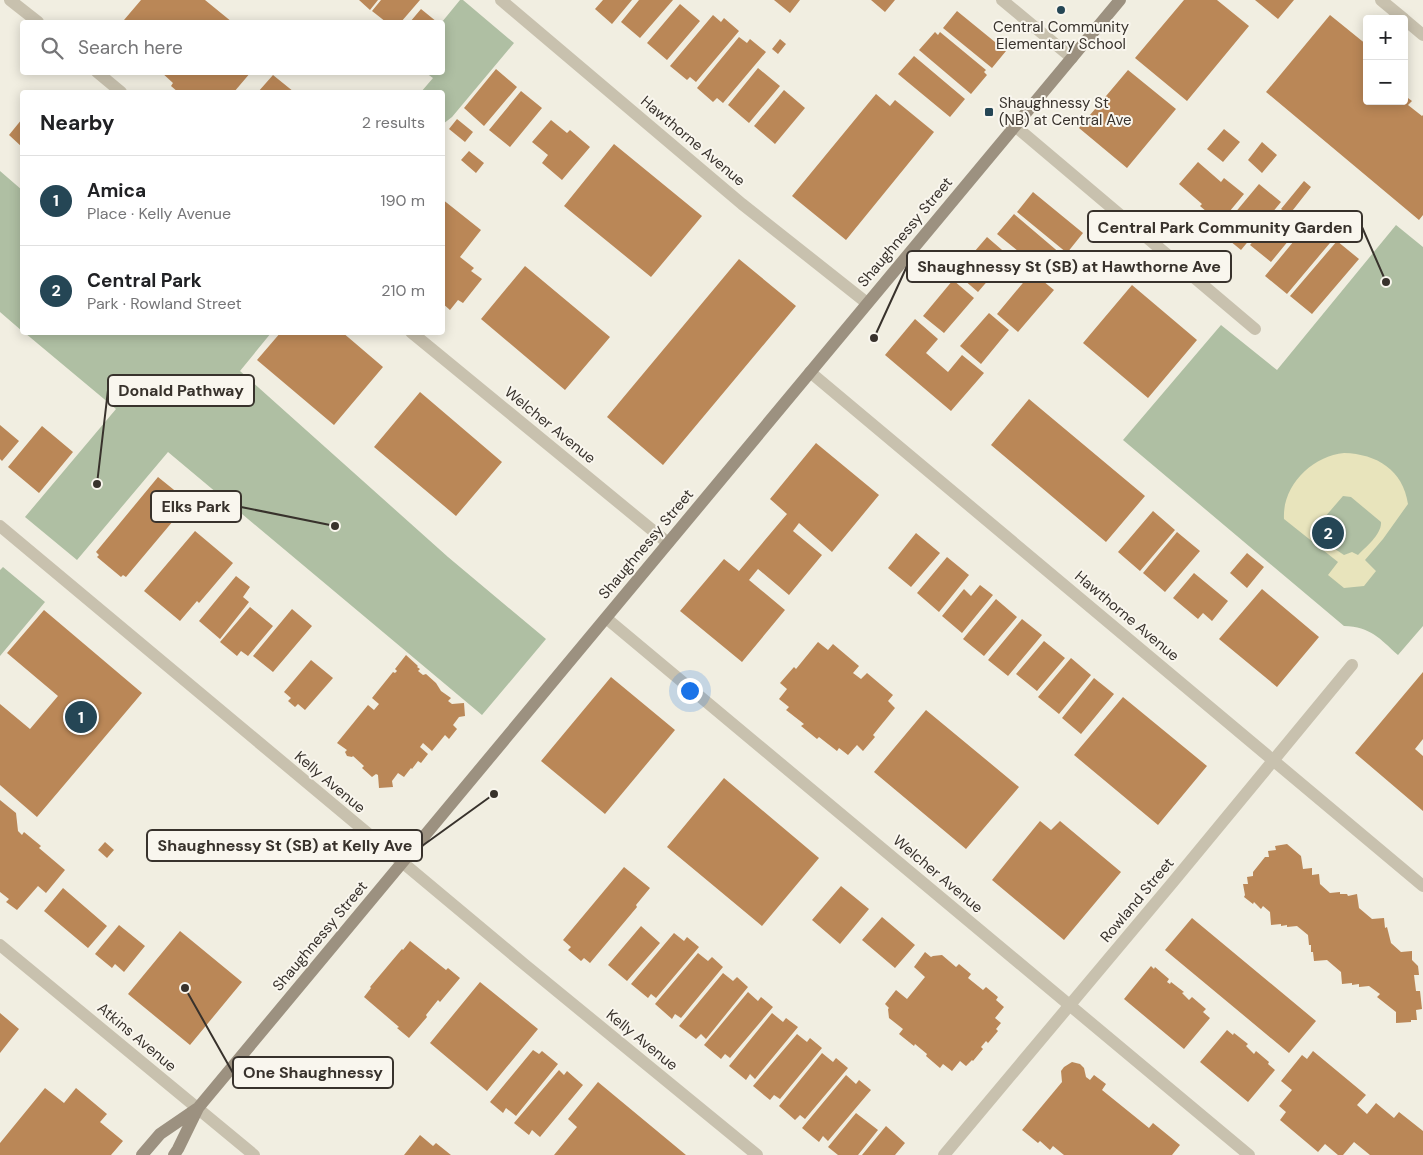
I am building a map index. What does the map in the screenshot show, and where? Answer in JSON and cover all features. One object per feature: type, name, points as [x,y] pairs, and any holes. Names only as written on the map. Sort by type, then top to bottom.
[{"type":"main road","name":"Shaughnessy Street","points":[[174,1155],[198,1108],[1120,0]]},
{"type":"main road","name":"Shaughnessy Street","points":[[142,1155],[160,1134],[198,1108]]},
{"type":"street","points":[[10,0],[35,20]]},
{"type":"street","name":"Hawthorne Avenue","points":[[501,0],[742,204],[867,304]]},
{"type":"street","points":[[1002,0],[1072,58]]},
{"type":"street","points":[[1381,0],[1399,15]]},
{"type":"street","points":[[1408,22],[1423,35]]},
{"type":"street","points":[[101,75],[119,90]]},
{"type":"street","points":[[1014,126],[1255,328]]},
{"type":"street","name":"Welcher Avenue","points":[[415,335],[668,543]]},
{"type":"street","name":"Hawthorne Avenue","points":[[810,372],[1423,886]]},
{"type":"street","name":"Kelly Avenue","points":[[0,526],[402,862],[758,1155]]},
{"type":"street","name":"Welcher Avenue","points":[[606,618],[1249,1155]]},
{"type":"street","name":"Rowland Street","points":[[944,1155],[1352,665]]},
{"type":"street","name":"Atkins Avenue","points":[[0,945],[254,1155]]},
{"type":"green space","points":[[460,0],[463,0],[514,43],[452,117],[445,122],[445,90],[423,90],[433,78],[429,75],[445,75],[444,20]]},
{"type":"green space","points":[[0,171],[20,188],[20,329],[0,312]]},
{"type":"green space","points":[[1396,225],[1423,247],[1423,626],[1398,655],[1374,634],[1344,626],[1123,440],[1221,325],[1277,370]]},
{"type":"green space","points":[[27,335],[269,335],[240,371],[448,557],[546,639],[482,715],[168,452],[77,560],[25,517],[116,409]]},
{"type":"green space","points":[[3,567],[45,602],[0,656],[0,570]]},
{"type":"sand","points":[[1356,454],[1386,466],[1401,482],[1408,504],[1365,560],[1376,571],[1364,586],[1344,588],[1328,575],[1338,562],[1284,519],[1288,495],[1294,484],[1310,466],[1332,455]],"holes":[[[1343,496],[1351,497],[1381,522],[1381,527],[1376,536],[1358,555],[1352,552],[1344,555],[1332,547],[1318,533],[1318,525]]]},
{"type":"building","points":[[141,0],[205,0],[230,20],[124,20]]},
{"type":"building","points":[[359,0],[378,0],[370,10]]},
{"type":"building","points":[[381,0],[420,0],[403,20],[383,20],[372,11]]},
{"type":"building","points":[[603,0],[632,0],[612,24],[595,9]]},
{"type":"building","points":[[639,0],[673,0],[640,38],[621,22]]},
{"type":"building","points":[[774,0],[800,0],[790,13]]},
{"type":"building","points":[[871,0],[895,0],[885,12]]},
{"type":"building","points":[[1184,0],[1217,0],[1249,26],[1187,101],[1135,58]]},
{"type":"building","points":[[1255,0],[1294,0],[1278,19]]},
{"type":"building","points":[[680,4],[700,21],[667,60],[647,43]]},
{"type":"building","points":[[421,9],[435,20],[412,20]]},
{"type":"building","points":[[957,11],[1006,51],[992,68],[943,28]]},
{"type":"building","points":[[713,15],[721,22],[724,18],[739,31],[696,82],[690,77],[687,80],[670,66]]},
{"type":"building","points":[[1330,15],[1363,42],[1363,105],[1408,105],[1423,115],[1423,215],[1419,220],[1266,92]]},
{"type":"building","points":[[935,32],[938,35],[940,32],[986,70],[984,72],[987,75],[971,94],[919,50]]},
{"type":"building","points":[[739,37],[747,43],[750,39],[766,52],[723,103],[717,98],[713,102],[697,88]]},
{"type":"building","points":[[780,39],[786,44],[778,54],[772,49]]},
{"type":"building","points":[[914,56],[965,99],[950,117],[898,74]]},
{"type":"building","points":[[758,68],[780,86],[749,123],[728,105]]},
{"type":"building","points":[[496,69],[517,87],[484,126],[464,108]]},
{"type":"building","points":[[1128,70],[1176,109],[1127,168],[1079,128]]},
{"type":"building","points":[[164,75],[248,75],[236,90],[176,90],[171,86],[173,83]]},
{"type":"building","points":[[273,75],[292,90],[260,90]]},
{"type":"building","points":[[784,90],[805,108],[775,144],[754,126]]},
{"type":"building","points":[[521,91],[542,108],[510,147],[489,130]]},
{"type":"building","points":[[876,94],[890,106],[895,100],[934,132],[846,240],[792,196]]},
{"type":"building","points":[[457,119],[473,132],[465,142],[449,129]]},
{"type":"building","points":[[551,120],[567,133],[570,130],[590,147],[562,180],[542,163],[548,155],[532,142]]},
{"type":"building","points":[[20,121],[20,145],[9,135]]},
{"type":"building","points":[[1224,129],[1240,142],[1223,162],[1207,149]]},
{"type":"building","points":[[1262,142],[1277,155],[1262,173],[1248,160]]},
{"type":"building","points":[[614,144],[702,216],[651,277],[564,206]]},
{"type":"building","points":[[469,151],[484,163],[476,173],[461,160]]},
{"type":"building","points":[[1198,162],[1221,182],[1224,178],[1244,194],[1220,223],[1179,184]]},
{"type":"building","points":[[1304,181],[1311,187],[1289,215],[1281,209]]},
{"type":"building","points":[[1259,184],[1281,202],[1241,250],[1219,232]]},
{"type":"building","points":[[1033,192],[1083,233],[1067,253],[1017,212]]},
{"type":"building","points":[[445,201],[481,230],[460,257],[474,268],[471,271],[482,279],[463,303],[458,300],[450,310],[445,306]]},
{"type":"building","points":[[1278,212],[1298,229],[1271,262],[1250,245]]},
{"type":"building","points":[[1014,214],[1068,260],[1060,269],[1046,258],[1038,267],[997,234]]},
{"type":"building","points":[[1313,218],[1335,237],[1287,294],[1265,276]]},
{"type":"building","points":[[987,237],[1009,256],[978,292],[956,273]]},
{"type":"building","points":[[1337,241],[1359,259],[1312,314],[1290,296]]},
{"type":"building","points":[[739,259],[796,306],[663,465],[607,417]]},
{"type":"building","points":[[525,266],[610,337],[565,390],[481,319]]},
{"type":"building","points":[[1032,272],[1054,290],[1018,332],[997,314]]},
{"type":"building","points":[[953,280],[974,298],[944,333],[923,316]]},
{"type":"building","points":[[1132,285],[1197,340],[1148,398],[1083,343]]},
{"type":"building","points":[[989,313],[1009,330],[981,364],[960,346]]},
{"type":"building","points":[[915,319],[938,339],[926,353],[948,372],[962,355],[984,373],[951,411],[885,355]]},
{"type":"building","points":[[278,335],[346,335],[383,367],[334,425],[257,360]]},
{"type":"building","points":[[420,392],[502,462],[456,516],[374,447]]},
{"type":"building","points":[[1029,399],[1145,496],[1106,542],[991,445]]},
{"type":"building","points":[[0,425],[19,441],[2,461],[0,459]]},
{"type":"building","points":[[42,426],[73,452],[39,493],[8,467]]},
{"type":"building","points":[[816,443],[879,495],[832,552],[799,523],[793,531],[822,555],[789,595],[758,569],[749,580],[785,610],[742,662],[680,611],[724,559],[739,571],[787,514],[770,499]]},
{"type":"building","points":[[158,477],[189,502],[126,577],[123,575],[121,577],[97,557],[99,555],[96,552]]},
{"type":"building","points":[[1153,511],[1175,530],[1140,571],[1118,552]]},
{"type":"building","points":[[195,531],[233,563],[199,603],[197,601],[180,621],[144,591]]},
{"type":"building","points":[[1177,532],[1200,551],[1165,592],[1143,573]]},
{"type":"building","points":[[916,533],[940,553],[911,587],[888,568]]},
{"type":"building","points":[[1247,553],[1264,567],[1247,588],[1230,573]]},
{"type":"building","points":[[947,557],[969,575],[939,612],[917,593]]},
{"type":"building","points":[[1194,573],[1228,601],[1212,621],[1203,613],[1198,619],[1173,598]]},
{"type":"building","points":[[236,576],[250,587],[243,597],[249,602],[220,639],[199,621]]},
{"type":"building","points":[[980,585],[993,595],[962,633],[942,616],[964,589],[971,596]]},
{"type":"building","points":[[1262,589],[1319,637],[1277,687],[1219,639]]},
{"type":"building","points":[[996,599],[1017,617],[984,656],[963,639]]},
{"type":"building","points":[[250,607],[273,626],[248,656],[241,651],[237,656],[220,642]]},
{"type":"building","points":[[292,609],[312,626],[273,672],[253,656]]},
{"type":"building","points":[[44,610],[142,693],[37,817],[0,785],[0,704],[30,729],[58,696],[7,653]]},
{"type":"building","points":[[1022,619],[1042,635],[1008,676],[988,660]]},
{"type":"building","points":[[1044,641],[1065,658],[1037,691],[1016,674]]},
{"type":"building","points":[[818,642],[828,650],[833,644],[859,666],[853,673],[861,679],[867,673],[893,695],[888,701],[895,708],[873,735],[875,737],[863,751],[857,745],[848,755],[839,748],[837,751],[819,737],[817,739],[801,726],[804,724],[786,710],[789,707],[779,699],[787,689],[780,683],[794,667],[796,669]]},
{"type":"building","points":[[406,655],[418,666],[420,669],[418,671],[423,675],[426,674],[436,683],[441,691],[451,698],[448,701],[452,704],[464,703],[465,716],[459,717],[453,725],[457,729],[449,739],[445,735],[432,751],[423,743],[420,747],[428,754],[421,763],[418,761],[404,777],[398,773],[392,781],[393,787],[379,788],[378,775],[376,774],[372,777],[353,756],[347,756],[345,752],[347,750],[337,743],[368,705],[374,710],[379,704],[372,698],[393,672],[397,671],[395,669]]},
{"type":"building","points":[[1071,658],[1091,675],[1059,714],[1038,697]]},
{"type":"building","points":[[311,660],[333,678],[305,710],[298,704],[295,707],[288,701],[291,698],[284,692]]},
{"type":"building","points":[[1423,672],[1423,739],[1415,749],[1423,756],[1423,811],[1355,753]]},
{"type":"building","points":[[611,677],[675,730],[605,814],[541,761]]},
{"type":"building","points":[[1094,678],[1114,694],[1081,734],[1062,718]]},
{"type":"building","points":[[1123,697],[1207,766],[1158,825],[1074,755]]},
{"type":"building","points":[[926,710],[1019,787],[966,849],[874,772]]},
{"type":"building","points":[[724,778],[819,858],[762,926],[667,847]]},
{"type":"building","points":[[0,800],[16,813],[18,831],[22,835],[24,832],[41,846],[39,848],[65,870],[46,893],[38,886],[17,910],[6,902],[9,899],[0,892]]},
{"type":"building","points":[[1040,821],[1051,830],[1060,821],[1121,872],[1064,940],[992,880]]},
{"type":"building","points":[[105,842],[114,850],[107,858],[98,850]]},
{"type":"building","points":[[1287,844],[1301,856],[1303,869],[1312,868],[1312,875],[1319,874],[1320,884],[1330,893],[1340,892],[1340,894],[1347,894],[1348,896],[1357,894],[1359,908],[1372,919],[1384,918],[1385,928],[1387,927],[1391,943],[1401,952],[1412,951],[1412,960],[1418,966],[1419,975],[1414,975],[1416,991],[1420,991],[1422,1009],[1416,1010],[1417,1020],[1396,1023],[1396,1012],[1377,997],[1380,994],[1369,986],[1359,987],[1359,984],[1352,985],[1352,983],[1342,984],[1341,972],[1327,960],[1314,961],[1308,935],[1297,926],[1271,925],[1270,912],[1263,906],[1261,909],[1254,902],[1253,904],[1244,897],[1243,884],[1248,884],[1247,877],[1253,876],[1253,872],[1265,857],[1269,857],[1268,851],[1276,850],[1275,846]]},
{"type":"building","points":[[624,867],[650,888],[636,905],[637,907],[590,963],[584,958],[581,961],[568,950],[571,947],[563,940]]},
{"type":"building","points":[[841,886],[869,909],[840,944],[812,920]]},
{"type":"building","points":[[63,888],[107,926],[88,948],[44,911]]},
{"type":"building","points":[[882,917],[915,945],[895,968],[862,940]]},
{"type":"building","points":[[1192,918],[1316,1021],[1289,1053],[1165,950]]},
{"type":"building","points":[[119,925],[145,946],[124,972],[115,964],[112,968],[95,954]]},
{"type":"building","points":[[641,926],[660,943],[627,981],[608,965]]},
{"type":"building","points":[[180,931],[242,982],[190,1045],[128,994]]},
{"type":"building","points":[[674,933],[684,941],[687,937],[699,947],[656,998],[651,994],[648,998],[631,984]]},
{"type":"building","points":[[410,941],[446,970],[448,968],[460,978],[440,1002],[438,1000],[426,1015],[427,1017],[409,1038],[364,997],[370,987]]},
{"type":"building","points":[[925,952],[931,957],[942,955],[956,967],[959,964],[971,974],[968,978],[983,990],[986,987],[998,997],[996,1000],[1004,1007],[995,1018],[1001,1023],[996,1029],[998,1031],[988,1043],[986,1041],[981,1047],[983,1049],[973,1061],[966,1066],[960,1061],[952,1071],[943,1064],[940,1068],[915,1044],[914,1046],[899,1034],[903,1029],[889,1018],[889,1008],[885,1004],[896,990],[907,999],[925,977],[914,967]]},
{"type":"building","points":[[698,953],[708,961],[712,957],[723,967],[681,1018],[675,1014],[672,1019],[655,1004]]},
{"type":"building","points":[[1151,966],[1154,969],[1155,967],[1169,979],[1167,982],[1170,984],[1171,982],[1184,992],[1182,993],[1189,1000],[1192,997],[1206,1009],[1203,1012],[1210,1018],[1184,1049],[1124,999]]},
{"type":"building","points":[[723,973],[733,981],[737,977],[748,987],[706,1039],[701,1034],[696,1039],[679,1026]]},
{"type":"building","points":[[480,982],[538,1029],[487,1091],[430,1043]]},
{"type":"building","points":[[748,992],[758,1001],[761,997],[773,1007],[730,1058],[725,1054],[721,1059],[704,1045]]},
{"type":"building","points":[[0,1013],[19,1029],[0,1053]]},
{"type":"building","points":[[772,1013],[783,1022],[786,1018],[798,1027],[755,1079],[750,1074],[746,1080],[729,1066]]},
{"type":"building","points":[[1227,1030],[1248,1044],[1246,1046],[1254,1054],[1256,1051],[1275,1070],[1248,1102],[1200,1062]]},
{"type":"building","points":[[797,1034],[807,1042],[810,1038],[822,1048],[780,1099],[774,1095],[770,1100],[753,1086]]},
{"type":"building","points":[[533,1050],[539,1054],[542,1051],[558,1064],[516,1116],[506,1108],[503,1113],[490,1102]]},
{"type":"building","points":[[1313,1051],[1366,1095],[1357,1105],[1367,1114],[1376,1103],[1394,1118],[1399,1112],[1423,1131],[1423,1155],[1370,1155],[1354,1142],[1343,1155],[1338,1155],[1325,1144],[1318,1152],[1280,1120],[1286,1112],[1279,1106],[1292,1090],[1281,1081],[1302,1055],[1307,1059]]},
{"type":"building","points":[[822,1053],[833,1062],[836,1058],[848,1068],[805,1119],[800,1115],[795,1120],[779,1106]]},
{"type":"building","points":[[1072,1062],[1080,1064],[1084,1068],[1086,1077],[1090,1080],[1094,1075],[1106,1084],[1102,1090],[1149,1128],[1153,1123],[1180,1145],[1172,1155],[1064,1155],[1053,1146],[1050,1150],[1040,1141],[1038,1143],[1022,1130],[1062,1082],[1061,1071]]},
{"type":"building","points":[[559,1070],[564,1075],[567,1071],[583,1085],[540,1137],[532,1130],[529,1135],[514,1123]]},
{"type":"building","points":[[846,1075],[856,1084],[859,1080],[871,1090],[828,1141],[823,1136],[819,1142],[802,1128]]},
{"type":"building","points":[[598,1082],[686,1155],[554,1155],[577,1127],[568,1119]]},
{"type":"building","points":[[45,1088],[64,1103],[76,1088],[107,1114],[100,1122],[123,1141],[111,1155],[0,1155],[0,1143]]},
{"type":"building","points":[[856,1113],[878,1130],[858,1155],[838,1155],[828,1147]]},
{"type":"building","points":[[886,1126],[905,1143],[895,1155],[862,1155]]},
{"type":"building","points":[[420,1135],[433,1146],[436,1143],[451,1155],[404,1155]]},
{"type":"place","name":"Central Community Elementary School","points":[[1061,10]]},
{"type":"place","name":"Shaughnessy St (NB) at Central Ave","points":[[989,112]]},
{"type":"place","name":"Central Park Community Garden","points":[[1386,282]]},
{"type":"place","name":"Shaughnessy St (SB) at Hawthorne Ave","points":[[874,338]]},
{"type":"place","name":"Donald Pathway","points":[[97,484]]},
{"type":"place","name":"Elks Park","points":[[335,526]]},
{"type":"place","name":"Central Park","points":[[1328,533]]},
{"type":"place","name":"Amica","points":[[81,717]]},
{"type":"place","name":"Shaughnessy St (SB) at Kelly Ave","points":[[494,794]]},
{"type":"place","name":"One Shaughnessy","points":[[185,988]]}]
